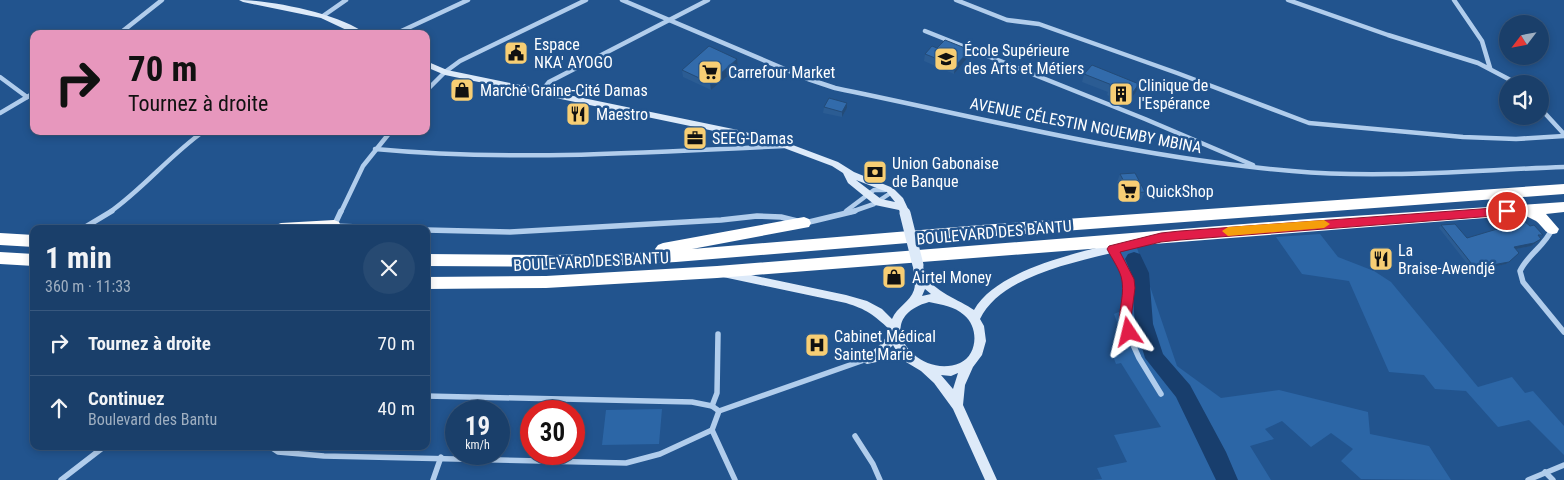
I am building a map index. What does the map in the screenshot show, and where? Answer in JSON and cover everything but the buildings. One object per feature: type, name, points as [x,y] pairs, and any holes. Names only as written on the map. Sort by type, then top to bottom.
[{"type":"highway","name":"BOULEVARD DES BANTU","points":[[430,260],[630,259],[772,250],[1006,229],[1443,200],[1564,189]]},
{"type":"highway","name":"BOULEVARD DES BANTU","points":[[430,283],[546,282],[717,272],[1563,207]]},
{"type":"highway","points":[[1552,229],[1555,216],[1563,207]]},
{"type":"highway","points":[[1525,210],[1542,218],[1552,229]]},
{"type":"highway","points":[[630,259],[641,253],[760,223],[804,224]]},
{"type":"highway","points":[[0,239],[30,241]]},
{"type":"highway","points":[[0,258],[30,260]]},
{"type":"main road","points":[[243,0],[323,16],[353,30]]},
{"type":"main road","points":[[430,66],[446,72],[738,133],[788,146],[847,170],[851,174],[891,191],[903,210],[921,277],[920,292],[898,316],[895,331],[888,344],[867,359]]},
{"type":"main road","points":[[847,170],[848,177],[878,202],[903,210]]},
{"type":"main road","points":[[975,318],[982,305],[1010,283],[1043,269],[1113,249],[1161,238]]},
{"type":"main road","points":[[717,272],[846,299],[878,312],[895,331],[902,351],[947,387],[958,404],[991,480]]},
{"type":"main road","points":[[921,277],[935,292],[960,305],[975,318],[980,328],[982,338],[978,352],[968,364],[959,385],[958,404]]},
{"type":"main road","points":[[911,304],[929,298],[950,301]]},
{"type":"main road","points":[[867,359],[886,356],[909,358]]},
{"type":"main road","points":[[921,366],[933,370],[946,371],[958,369],[968,364]]},
{"type":"street","points":[[124,30],[162,0]]},
{"type":"street","points":[[323,16],[346,0]]},
{"type":"street","points":[[404,30],[468,0]]},
{"type":"street","points":[[430,87],[460,61],[586,0]]},
{"type":"street","name":"AVENUE CÉLESTIN NGUEMBY MBINA","points":[[622,0],[808,79],[835,88],[1096,142],[1214,162],[1326,174],[1357,175],[1564,167]]},
{"type":"street","points":[[542,92],[549,82],[708,0]]},
{"type":"street","points":[[956,0],[1007,20],[1040,24],[1309,123],[1463,137],[1516,139],[1564,135]]},
{"type":"street","points":[[1288,0],[1490,68],[1502,75]]},
{"type":"street","points":[[1454,0],[1482,41],[1490,68]]},
{"type":"street","points":[[925,30],[1263,168]]},
{"type":"street","points":[[0,77],[27,97]]},
{"type":"street","points":[[0,113],[30,95]]},
{"type":"street","points":[[1549,118],[1564,135]]},
{"type":"street","points":[[89,225],[112,211],[134,193],[182,147],[198,135]]},
{"type":"street","points":[[334,225],[363,166],[388,135]]},
{"type":"street","points":[[376,149],[517,158],[788,146]]},
{"type":"street","points":[[1212,147],[1218,157],[1214,162]]},
{"type":"street","points":[[846,212],[868,194],[878,189],[891,191]]},
{"type":"street","points":[[804,224],[860,209],[878,202],[891,191]]},
{"type":"street","points":[[430,230],[510,232],[721,220],[760,223]]},
{"type":"street","points":[[1552,229],[1548,239],[1524,262],[1520,271],[1524,282],[1564,332]]},
{"type":"street","points":[[1113,249],[1128,279],[1129,288],[1125,318],[1129,332],[1137,353],[1161,394]]},
{"type":"street","points":[[712,406],[717,393],[718,334]]},
{"type":"street","points":[[719,411],[867,359]]},
{"type":"street","points":[[430,396],[692,402],[712,406],[719,411]]},
{"type":"street","points":[[275,450],[278,452],[324,456],[441,457],[626,463],[647,459],[667,452],[712,430],[719,411]]},
{"type":"street","points":[[712,430],[735,480]]},
{"type":"street","points":[[854,436],[873,464],[880,480]]},
{"type":"street","points":[[61,480],[100,450]]},
{"type":"street","points":[[433,480],[441,457]]},
{"type":"street","points":[[1528,480],[1564,465]]},
{"type":"street","points":[[1544,472],[1552,480]]},
{"type":"shaded area","points":[[1320,234],[1338,257],[1374,271],[1391,282],[1478,387],[1512,377],[1525,393],[1533,391],[1564,426],[1564,455],[1529,420],[1498,427],[1466,391],[1435,389],[1424,375],[1389,372],[1349,281],[1302,274],[1276,237]]},
{"type":"shaded area","points":[[1137,248],[1177,366],[1221,398],[1279,390],[1368,412],[1370,434],[1429,446],[1451,480],[1361,479],[1341,461],[1353,449],[1331,433],[1311,447],[1282,421],[1265,429],[1274,439],[1250,446],[1271,480],[1093,480],[1102,479],[1097,468],[1127,462],[1114,435],[1161,427],[1121,363],[1116,364],[1111,351],[1127,349],[1114,314],[1133,306],[1113,254]]},
{"type":"shaded area","points":[[662,409],[659,444],[602,445],[606,410]]},
{"type":"waterway","points":[[1134,259],[1140,273],[1144,324],[1155,358],[1183,391],[1227,480]]},
{"type":"slow traffic","points":[[1228,231],[1324,224]]},
{"type":"place","name":"Espace NKA' AYOGO","points":[[516,53]]},
{"type":"place","name":"École Supérieure des Arts et Métiers","points":[[946,59]]},
{"type":"place","name":"Carrefour Market","points":[[710,72]]},
{"type":"place","name":"Marché Graine-Cité Damas","points":[[462,90]]},
{"type":"place","name":"Clinique de l'Espérance","points":[[1121,94]]},
{"type":"place","name":"Maestro","points":[[578,114]]},
{"type":"place","name":"SEEG-Damas","points":[[695,138]]},
{"type":"place","name":"Union Gabonaise de Banque","points":[[875,172]]},
{"type":"place","name":"QuickShop","points":[[1129,191]]},
{"type":"place","name":"La Braise-Awendjé","points":[[1381,259]]},
{"type":"place","name":"Airtel Money","points":[[894,277]]},
{"type":"place","name":"Cabinet Médical Sainte Marie","points":[[817,345]]},
{"type":"route","points":[[1129,332],[1125,318],[1125,306],[1129,288],[1128,279],[1113,249],[1161,238],[1220,232],[1507,211]]}]
